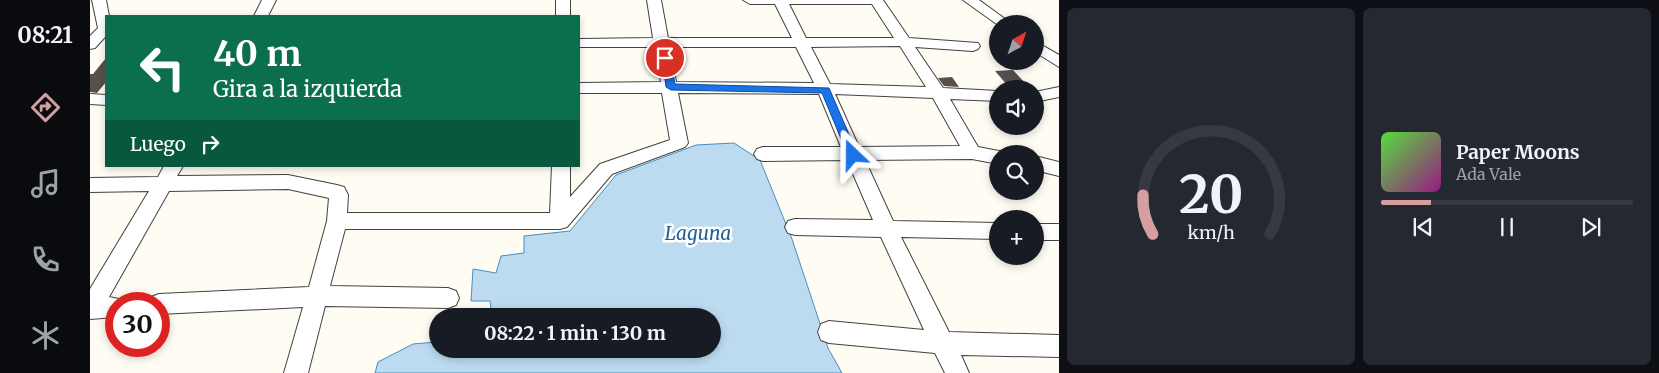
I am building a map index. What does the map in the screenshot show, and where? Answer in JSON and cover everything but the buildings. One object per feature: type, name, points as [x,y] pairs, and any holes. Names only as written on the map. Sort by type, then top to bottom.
[{"type":"street","points":[[99,0],[105,25]]},
{"type":"street","points":[[262,15],[269,0]]},
{"type":"street","points":[[563,0],[563,15]]},
{"type":"street","points":[[337,221],[560,221],[606,169],[679,143],[671,87],[654,0]]},
{"type":"street","points":[[750,0],[876,0],[938,92],[972,152]]},
{"type":"street","points":[[970,0],[992,15]]},
{"type":"street","points":[[780,1],[825,90],[887,229],[956,373]]},
{"type":"street","points":[[90,45],[105,30]]},
{"type":"street","points":[[580,43],[903,42],[973,46]]},
{"type":"street","points":[[1044,51],[1059,62]]},
{"type":"street","points":[[580,88],[671,87],[938,92],[989,95]]},
{"type":"street","points":[[1044,95],[1059,92]]},
{"type":"street","points":[[90,100],[105,100]]},
{"type":"street","points":[[763,154],[853,155],[972,152],[989,155]]},
{"type":"street","points":[[1044,165],[1059,169]]},
{"type":"street","points":[[560,221],[561,167]]},
{"type":"street","points":[[90,308],[170,174]]},
{"type":"street","points":[[90,184],[170,174],[291,174],[335,190],[339,195],[337,221],[296,373]]},
{"type":"street","points":[[795,228],[989,231]]},
{"type":"street","points":[[1044,232],[1059,232]]},
{"type":"street","points":[[170,303],[317,296],[448,298]]},
{"type":"street","points":[[90,308],[105,307]]},
{"type":"street","points":[[829,332],[942,343],[1059,346]]},
{"type":"water","name":"Laguna","points":[[734,143],[760,160],[792,239],[828,348],[842,373],[375,373],[378,362],[413,344],[429,343],[429,358],[721,358],[721,308],[491,308],[490,301],[471,301],[473,269],[496,273],[501,256],[524,253],[524,236],[570,231],[616,175],[696,145]]},
{"type":"route","points":[[665,58],[671,87],[825,90],[853,155]]}]
